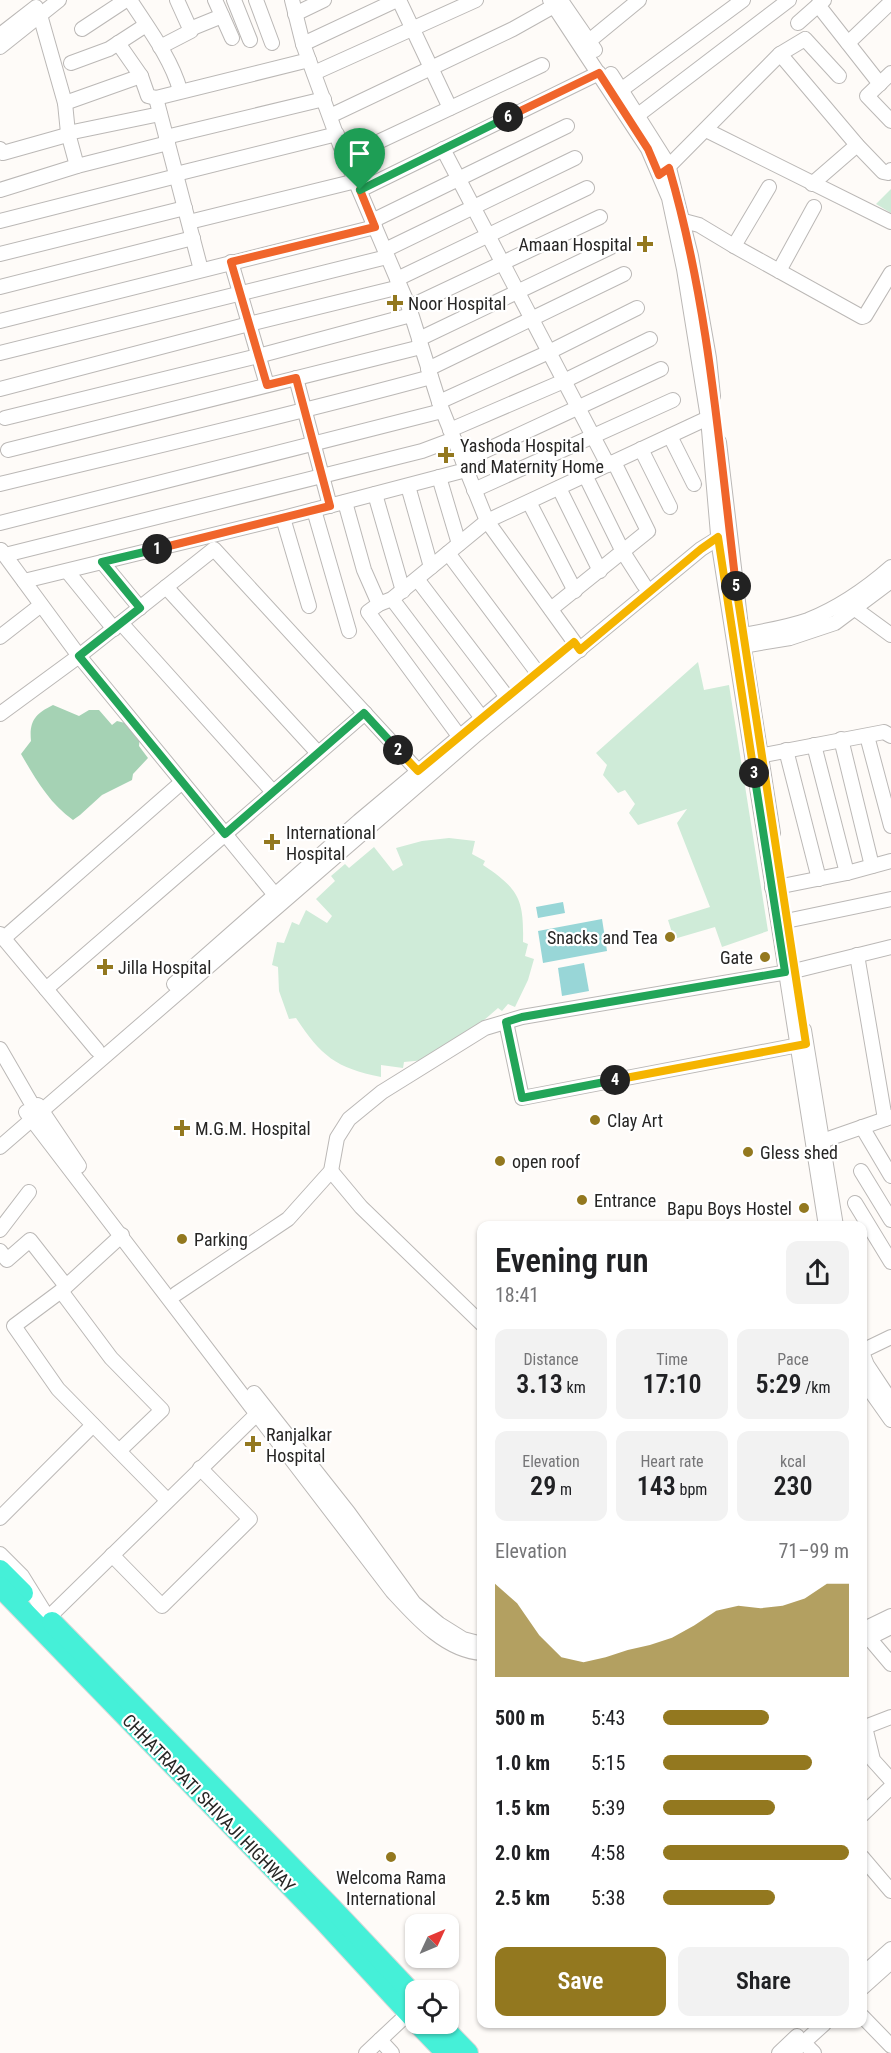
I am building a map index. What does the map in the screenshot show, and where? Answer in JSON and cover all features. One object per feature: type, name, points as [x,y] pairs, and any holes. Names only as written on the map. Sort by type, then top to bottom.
[{"type":"highway","name":"CHHATRAPATI SHIVAJI HIGHWAY","points":[[0,1570],[331,1907],[405,2000]]},
{"type":"highway","name":"CHHATRAPATI SHIVAJI HIGHWAY","points":[[0,1587],[405,2002]]},
{"type":"highway","name":"CHHATRAPATI SHIVAJI HIGHWAY","points":[[432,2034],[446,2053]]},
{"type":"highway","points":[[450,2034],[468,2053]]},
{"type":"street","points":[[0,35],[45,0]]},
{"type":"street","points":[[0,47],[58,0]]},
{"type":"street","points":[[82,29],[128,0],[160,47],[180,90]]},
{"type":"street","points":[[177,0],[190,29]]},
{"type":"street","points":[[215,0],[232,38]]},
{"type":"street","points":[[234,0],[250,40]]},
{"type":"street","points":[[256,0],[272,43]]},
{"type":"street","points":[[292,0],[303,44],[346,157],[410,311],[441,406],[487,521],[577,646]]},
{"type":"street","points":[[295,14],[324,0]]},
{"type":"street","points":[[303,44],[398,0],[450,108]]},
{"type":"street","points":[[118,43],[141,76],[148,96],[156,98],[180,90],[312,66],[412,29],[476,0]]},
{"type":"street","points":[[585,44],[639,0]]},
{"type":"street","points":[[621,90],[744,0]]},
{"type":"street","points":[[638,115],[789,0]]},
{"type":"street","points":[[330,116],[513,29],[555,2],[638,115],[684,221],[709,358],[723,530]]},
{"type":"street","points":[[798,23],[821,2],[848,43],[880,84]]},
{"type":"street","points":[[848,43],[891,2]]},
{"type":"street","points":[[40,15],[65,103],[68,133],[77,166]]},
{"type":"street","points":[[160,47],[191,31],[190,29],[222,16]]},
{"type":"street","points":[[71,63],[109,49],[146,25]]},
{"type":"street","points":[[664,172],[780,54],[806,39],[839,76]]},
{"type":"street","points":[[585,44],[599,73],[664,172],[684,269],[708,418],[738,642],[816,1141],[825,1221]]},
{"type":"street","points":[[780,54],[857,145],[883,172],[888,173],[891,170]]},
{"type":"street","points":[[346,157],[542,65]]},
{"type":"street","points":[[189,222],[358,185],[443,149],[599,73]]},
{"type":"street","points":[[891,73],[867,96],[891,121]]},
{"type":"street","points":[[65,103],[141,76]]},
{"type":"street","points":[[156,98],[201,270]]},
{"type":"street","points":[[0,190],[167,140],[324,99]]},
{"type":"street","points":[[0,149],[3,153],[68,133],[160,114]]},
{"type":"street","points":[[0,321],[374,224],[458,179],[567,126]]},
{"type":"street","points":[[706,130],[891,222]]},
{"type":"street","points":[[0,221],[337,134]]},
{"type":"street","points":[[812,184],[857,145]]},
{"type":"street","points":[[443,149],[593,436],[648,531],[550,609]]},
{"type":"street","points":[[0,353],[241,294],[386,254],[473,207],[575,158]]},
{"type":"street","points":[[734,246],[769,187]]},
{"type":"street","points":[[0,389],[398,283],[488,235],[587,188]]},
{"type":"street","points":[[778,271],[814,207]]},
{"type":"street","points":[[0,254],[185,208]]},
{"type":"street","points":[[5,418],[258,356],[410,311],[502,263],[600,217]]},
{"type":"street","points":[[684,221],[699,225],[862,317],[865,316],[891,273]]},
{"type":"street","points":[[0,287],[193,238]]},
{"type":"street","points":[[8,450],[296,378],[420,343],[517,292],[611,247]]},
{"type":"street","points":[[231,262],[267,385]]},
{"type":"street","points":[[0,484],[304,410],[430,373],[624,274]]},
{"type":"street","points":[[0,523],[225,464],[313,444],[441,406],[637,308]]},
{"type":"street","points":[[278,899],[79,656],[2,552],[422,451],[650,339]]},
{"type":"street","points":[[24,581],[440,477],[661,369]]},
{"type":"street","points":[[296,378],[330,506]]},
{"type":"street","points":[[474,490],[673,400]]},
{"type":"street","points":[[459,736],[368,612],[417,579],[487,521],[708,418]]},
{"type":"street","points":[[670,436],[694,484]]},
{"type":"street","points":[[641,449],[670,507]]},
{"type":"street","points":[[585,475],[623,552],[644,585]]},
{"type":"street","points":[[440,477],[454,548],[537,672]]},
{"type":"street","points":[[408,486],[431,567]]},
{"type":"street","points":[[559,488],[600,571]]},
{"type":"street","points":[[375,494],[391,598]]},
{"type":"street","points":[[345,502],[364,570],[391,598],[482,718]]},
{"type":"street","points":[[528,502],[575,591]]},
{"type":"street","points":[[314,510],[350,631]]},
{"type":"street","points":[[283,518],[309,606]]},
{"type":"street","points":[[0,1147],[34,1110],[97,1050],[477,734],[644,585],[700,539],[723,530]]},
{"type":"street","points":[[1,1132],[34,1110],[278,899],[459,736],[537,672],[577,646],[723,530]]},
{"type":"street","points":[[0,714],[79,656],[214,549],[418,771]]},
{"type":"street","points":[[102,562],[140,608]]},
{"type":"street","points":[[738,642],[806,620],[832,608],[891,567]]},
{"type":"street","points":[[67,571],[273,792]]},
{"type":"street","points":[[417,579],[507,697]]},
{"type":"street","points":[[738,642],[790,638],[835,623],[891,581]]},
{"type":"street","points":[[166,587],[318,753]]},
{"type":"street","points":[[0,637],[41,605]]},
{"type":"street","points":[[854,609],[891,635]]},
{"type":"street","points":[[46,989],[364,713]]},
{"type":"street","points":[[756,756],[884,732],[891,736]]},
{"type":"street","points":[[867,736],[891,826]]},
{"type":"street","points":[[841,739],[872,866]]},
{"type":"street","points":[[814,745],[847,873]]},
{"type":"street","points":[[786,750],[819,879]]},
{"type":"street","points":[[97,1050],[2,936],[182,782]]},
{"type":"street","points":[[777,887],[847,873],[891,861]]},
{"type":"street","points":[[777,887],[786,921],[790,971]]},
{"type":"street","points":[[786,921],[891,899]]},
{"type":"street","points":[[177,1294],[288,1219],[330,1170],[337,1138],[349,1119],[391,1086],[485,1028],[534,1015],[790,971],[891,947]]},
{"type":"street","points":[[816,1141],[889,1119],[884,1072],[858,955]]},
{"type":"street","points":[[506,1022],[522,1098],[801,1045]]},
{"type":"street","points":[[0,1049],[34,1110],[122,1235],[261,1410]]},
{"type":"street","points":[[34,1110],[77,1162],[177,1294],[261,1410],[328,1509],[392,1591],[463,1639],[477,1643]]},
{"type":"street","points":[[861,1127],[891,1176]]},
{"type":"street","points":[[816,1141],[835,1221]]},
{"type":"street","points":[[330,1170],[361,1207],[477,1319]]},
{"type":"street","points":[[861,1171],[891,1220]]},
{"type":"street","points":[[0,1230],[28,1192]]},
{"type":"street","points":[[855,1203],[866,1221]]},
{"type":"street","points":[[867,1223],[891,1262]]},
{"type":"street","points":[[122,1235],[64,1288],[14,1326],[58,1389],[167,1500]]},
{"type":"street","points":[[0,1251],[7,1260],[30,1240],[111,1358],[162,1410],[119,1451]]},
{"type":"street","points":[[867,1349],[891,1337]]},
{"type":"street","points":[[867,1365],[891,1401]]},
{"type":"street","points":[[867,1386],[891,1420]]},
{"type":"street","points":[[0,1554],[21,1576],[48,1618],[261,1410]]},
{"type":"street","points":[[0,1518],[93,1425]]},
{"type":"street","points":[[112,1555],[162,1605],[250,1519],[200,1468]]},
{"type":"street","points":[[411,1606],[432,1630],[452,1645],[471,1653],[477,1653]]},
{"type":"street","points":[[867,1634],[891,1616]]},
{"type":"street","points":[[867,1635],[891,1628]]},
{"type":"street","points":[[867,1638],[891,1664]]},
{"type":"street","points":[[867,1726],[891,1717]]},
{"type":"street","points":[[867,1738],[873,1760],[891,1780]]},
{"type":"street","points":[[867,1810],[891,1787]]},
{"type":"street","points":[[867,1863],[891,1891]]},
{"type":"street","points":[[867,1970],[891,1948]]},
{"type":"street","points":[[867,1984],[891,1962]]},
{"type":"street","points":[[366,2053],[405,2020]]},
{"type":"street","points":[[867,2021],[891,2046]]},
{"type":"street","points":[[797,2047],[809,2028]]},
{"type":"street","points":[[779,2053],[797,2047],[819,2028]]},
{"type":"street","points":[[380,2040],[392,2053]]},
{"type":"street","points":[[797,2047],[814,2053]]},
{"type":"green space","points":[[891,189],[891,213],[876,204]]},
{"type":"green space","points":[[698,662],[704,690],[729,685],[768,931],[722,947],[715,927],[674,939],[668,920],[710,907],[677,823],[687,809],[638,825],[629,813],[635,804],[625,790],[618,793],[603,775],[607,765],[596,753]]},
{"type":"green space","points":[[53,705],[79,716],[89,710],[99,710],[112,725],[117,721],[133,725],[140,735],[139,746],[148,758],[133,774],[132,780],[102,795],[73,820],[50,798],[21,754],[31,741],[32,723],[38,715]]},
{"type":"green space","points":[[449,838],[475,841],[472,854],[485,861],[483,865],[505,881],[517,896],[522,915],[523,942],[528,944],[525,956],[534,959],[528,980],[515,1007],[508,1004],[502,1011],[498,1008],[461,1040],[425,1060],[404,1062],[403,1068],[381,1065],[381,1077],[352,1069],[322,1051],[296,1018],[289,1019],[279,991],[278,967],[272,965],[277,942],[284,943],[292,922],[299,925],[306,910],[327,923],[332,916],[316,899],[335,881],[331,876],[345,864],[349,868],[374,847],[393,871],[403,865],[396,848],[422,841]]},
{"type":"water","points":[[563,902],[565,913],[538,918],[536,907]]},
{"type":"water","points":[[602,919],[607,951],[543,963],[538,931]]},
{"type":"water","points":[[584,963],[589,991],[562,996],[558,968]]},
{"type":"place","name":"Amaan Hospital","points":[[645,244]]},
{"type":"place","name":"Noor Hospital","points":[[395,303]]},
{"type":"place","name":"Yashoda Hospital and Maternity Home","points":[[446,455]]},
{"type":"place","name":"International Hospital","points":[[272,842]]},
{"type":"place","name":"Snacks and Tea","points":[[670,937]]},
{"type":"place","name":"Gate","points":[[765,957]]},
{"type":"place","name":"Jilla Hospital","points":[[105,967]]},
{"type":"place","name":"Clay Art","points":[[595,1120]]},
{"type":"place","name":"M.G.M. Hospital","points":[[182,1128]]},
{"type":"place","name":"Gless shed","points":[[748,1152]]},
{"type":"place","name":"open roof","points":[[500,1161]]},
{"type":"place","name":"Entrance","points":[[582,1200]]},
{"type":"place","name":"Bapu Boys Hostel","points":[[804,1208]]},
{"type":"place","name":"Parking","points":[[182,1239]]},
{"type":"place","name":"Ranjalkar Hospital","points":[[253,1444]]},
{"type":"place","name":"Welcoma Rama International","points":[[391,1857]]},
{"type":"route","points":[[599,73],[648,149],[659,175],[669,168],[691,256],[709,358],[742,635],[806,1044],[522,1098],[506,1022],[522,1017],[785,972],[733,648],[718,537],[580,650],[574,642],[418,771],[364,713],[225,834],[79,656],[140,608],[102,562],[330,506],[296,378],[267,385],[231,262],[375,227],[360,190],[599,73]]}]
